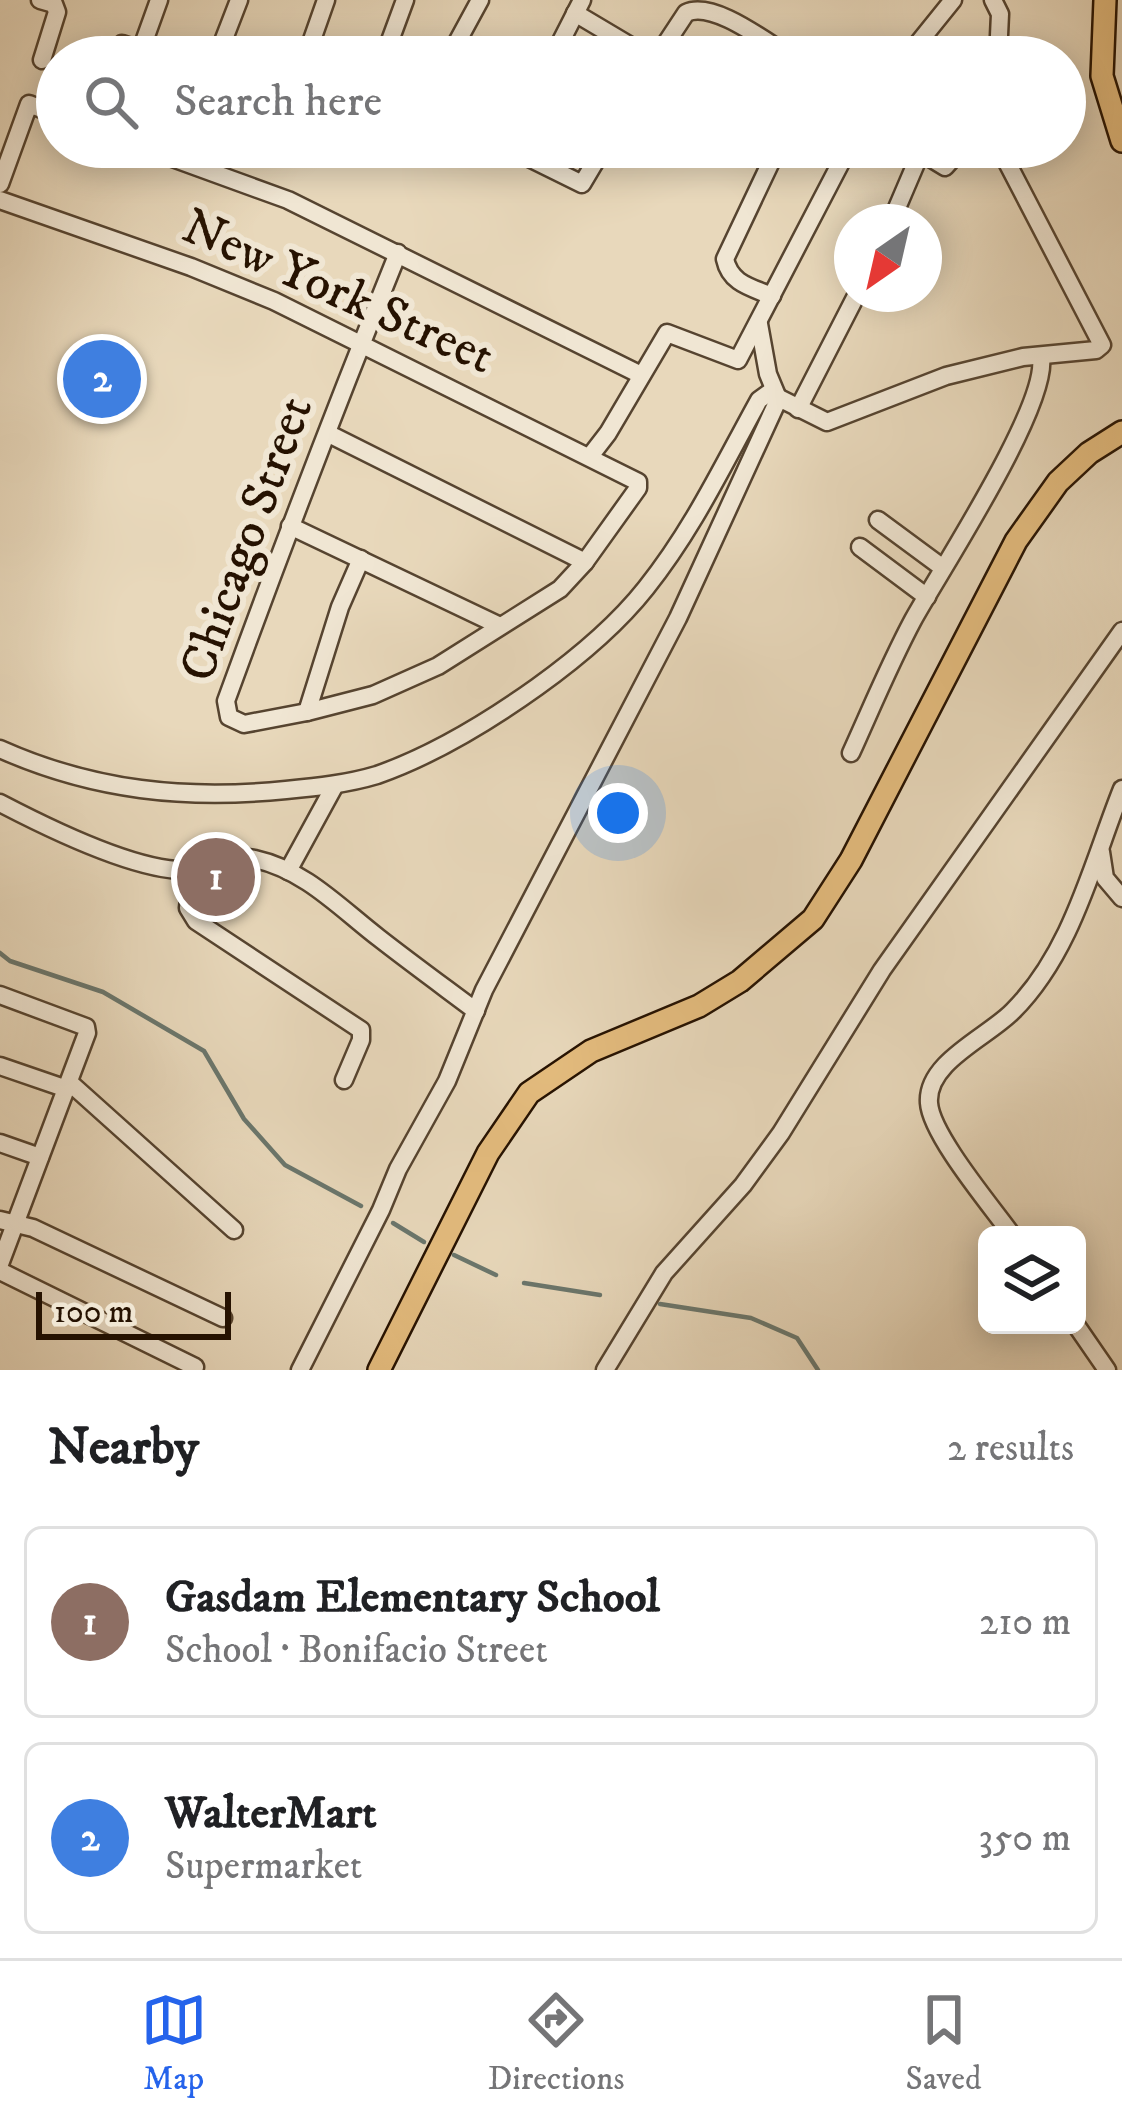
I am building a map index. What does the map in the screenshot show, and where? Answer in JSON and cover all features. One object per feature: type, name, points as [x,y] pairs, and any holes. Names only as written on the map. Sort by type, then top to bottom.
[{"type":"main road","points":[[1105,0],[1102,76],[1122,141]]},
{"type":"main road","points":[[379,1370],[488,1153],[529,1093],[591,1051],[699,1006],[740,981],[813,920],[851,860],[1016,541],[1058,482],[1089,453],[1122,432]]},
{"type":"street","points":[[40,0],[57,8],[49,36]]},
{"type":"street","points":[[146,36],[159,0]]},
{"type":"street","points":[[225,36],[239,0]]},
{"type":"street","points":[[313,36],[326,0]]},
{"type":"street","points":[[392,36],[405,0]]},
{"type":"street","points":[[461,36],[481,0]]},
{"type":"street","points":[[924,36],[953,0]]},
{"type":"street","points":[[993,0],[1000,14],[999,36]]},
{"type":"street","points":[[564,36],[578,7],[622,36]]},
{"type":"street","points":[[669,36],[693,9],[710,10],[752,36]]},
{"type":"street","points":[[0,184],[28,104],[36,107]]},
{"type":"street","points":[[200,168],[289,200],[646,367]]},
{"type":"street","points":[[550,168],[582,184],[592,168]]},
{"type":"street","points":[[768,168],[725,259],[736,280],[772,296]]},
{"type":"street","points":[[591,455],[667,333],[735,361],[759,324],[836,168]]},
{"type":"street","points":[[899,204],[914,168]]},
{"type":"street","points":[[776,394],[827,422],[946,376],[1023,358],[1096,350],[1102,345],[1010,168]]},
{"type":"street","name":"New York Street","points":[[0,200],[231,283],[634,477]]},
{"type":"street","name":"Chicago Street","points":[[398,253],[290,526],[225,709],[232,720],[244,724],[307,712],[408,681],[500,626],[560,589],[585,562],[638,488],[634,477]]},
{"type":"street","points":[[798,409],[848,312]]},
{"type":"street","points":[[300,1370],[388,1188],[447,1082],[476,1011],[678,618],[776,394],[759,324]]},
{"type":"street","points":[[851,753],[927,597],[1012,446],[1041,373],[1041,358]]},
{"type":"street","points":[[0,749],[94,783],[163,794],[223,796],[335,785],[376,775],[468,732],[562,668],[597,638],[644,592],[702,510],[759,400],[776,394]]},
{"type":"street","points":[[328,434],[585,562]]},
{"type":"street","points":[[878,520],[943,568]]},
{"type":"street","points":[[290,526],[500,626]]},
{"type":"street","points":[[860,547],[927,597]]},
{"type":"street","points":[[307,712],[340,607],[361,560]]},
{"type":"street","points":[[605,1370],[664,1273],[728,1202],[781,1132],[882,970],[1122,631]]},
{"type":"street","points":[[288,871],[335,785]]},
{"type":"street","points":[[1006,1226],[942,1136],[928,1098],[945,1067],[1028,995],[1078,906],[1122,789]]},
{"type":"street","points":[[0,803],[49,829],[153,866],[192,870],[240,858],[288,871],[319,888],[476,1011]]},
{"type":"street","points":[[1078,906],[1094,898],[1120,896],[1102,866],[1101,846]]},
{"type":"street","points":[[192,870],[188,908],[196,920],[361,1030],[344,1080]]},
{"type":"street","points":[[0,995],[86,1027],[40,1157],[7,1222],[0,1268],[195,1367]]},
{"type":"street","points":[[0,1066],[68,1085],[234,1230]]},
{"type":"street","points":[[0,1143],[40,1157]]},
{"type":"street","points":[[7,1222],[33,1228],[223,1318]]},
{"type":"street","points":[[1082,1334],[1107,1370]]},
{"type":"waterway","points":[[0,953],[10,961],[103,992],[204,1051],[244,1119],[285,1165],[361,1206]]},
{"type":"waterway","points":[[393,1223],[424,1242]]},
{"type":"waterway","points":[[454,1255],[496,1275]]},
{"type":"waterway","points":[[524,1283],[600,1295]]},
{"type":"waterway","points":[[660,1304],[751,1318],[797,1338],[818,1370]]},
{"type":"place","name":"WalterMart","points":[[102,379]]},
{"type":"place","name":"Gasdam Elementary School","points":[[216,877]]}]
